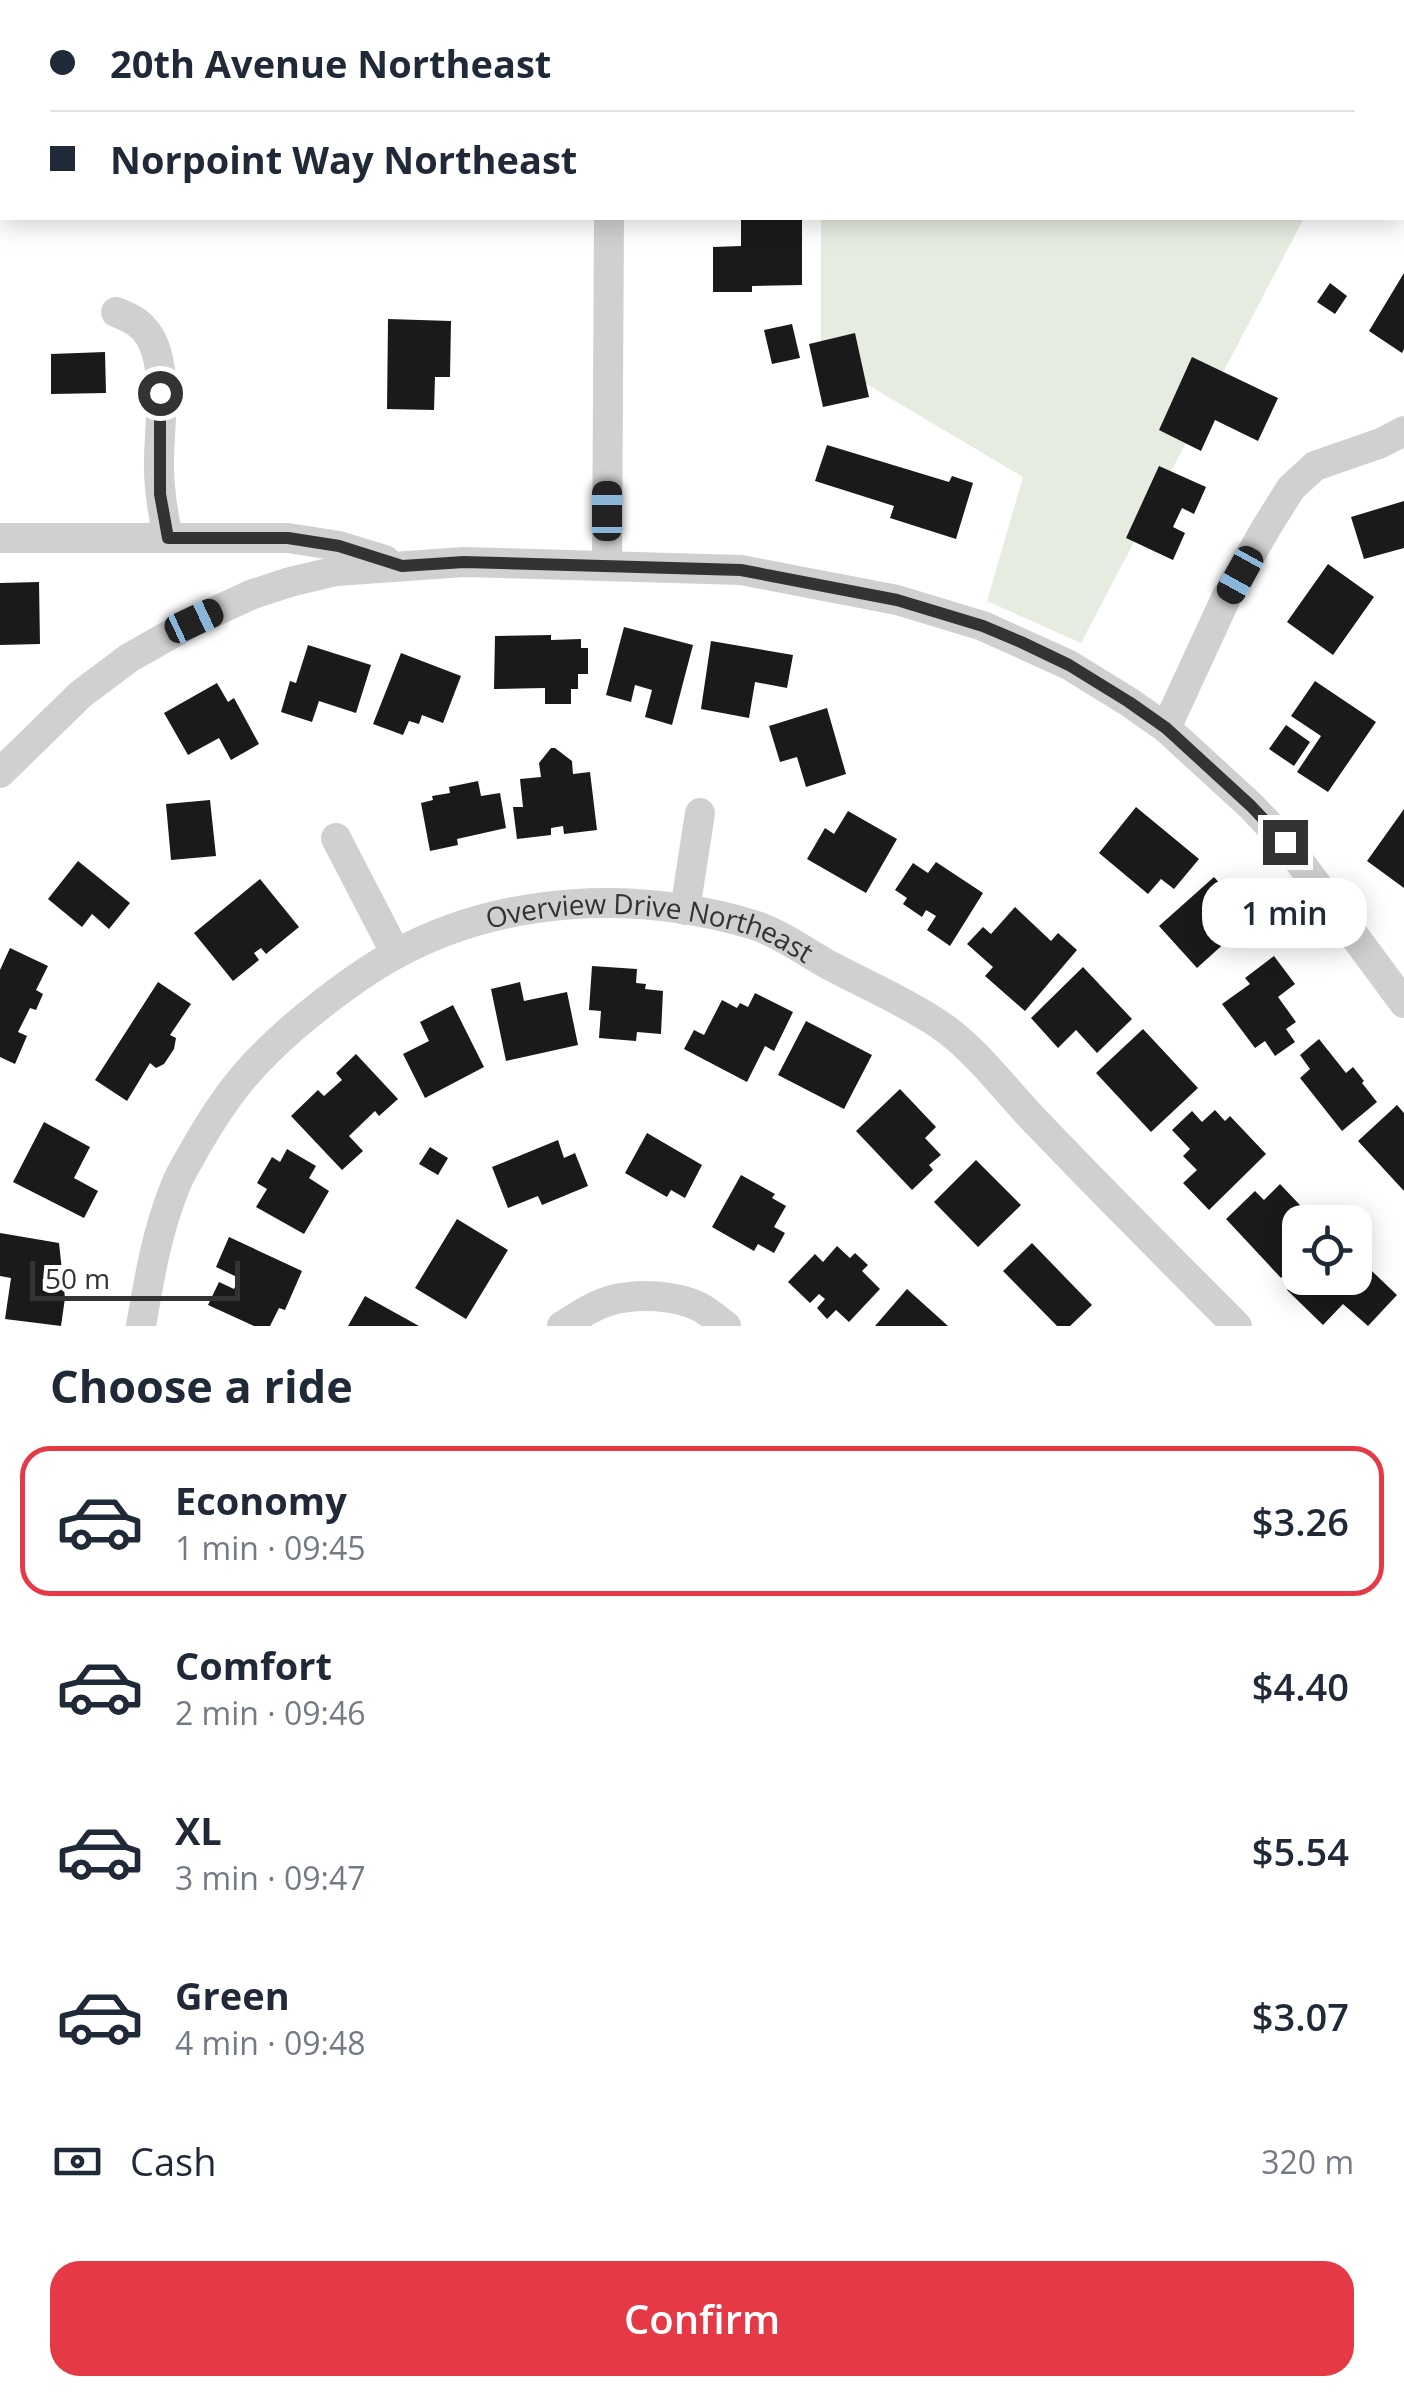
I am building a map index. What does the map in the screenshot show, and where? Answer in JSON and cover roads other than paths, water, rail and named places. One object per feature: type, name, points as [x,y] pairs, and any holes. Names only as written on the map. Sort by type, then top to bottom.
[{"type":"street","points":[[606,566],[609,220]]},
{"type":"street","points":[[116,312],[145,329],[156,350],[160,494],[168,538]]},
{"type":"street","points":[[1166,728],[1226,598],[1292,488],[1315,466],[1404,431]]},
{"type":"street","points":[[0,538],[288,538],[339,546],[402,566]]},
{"type":"street","points":[[6,757],[129,658],[194,621],[253,594],[336,570],[464,562],[741,570],[897,600],[983,626],[1069,665],[1129,702],[1166,728],[1285,842],[1404,1003]]},
{"type":"street","points":[[685,910],[700,814]]},
{"type":"street","points":[[336,838],[396,954]]},
{"type":"street","name":"Overview Drive Northeast","points":[[141,1326],[154,1255],[175,1185],[234,1086],[260,1057],[311,1013],[396,954],[518,910],[598,902],[685,910],[758,926],[942,1026],[972,1052],[1086,1175],[1237,1326]]},
{"type":"street","points":[[562,1326],[613,1300],[645,1296],[676,1299],[701,1308],[726,1326]]}]
